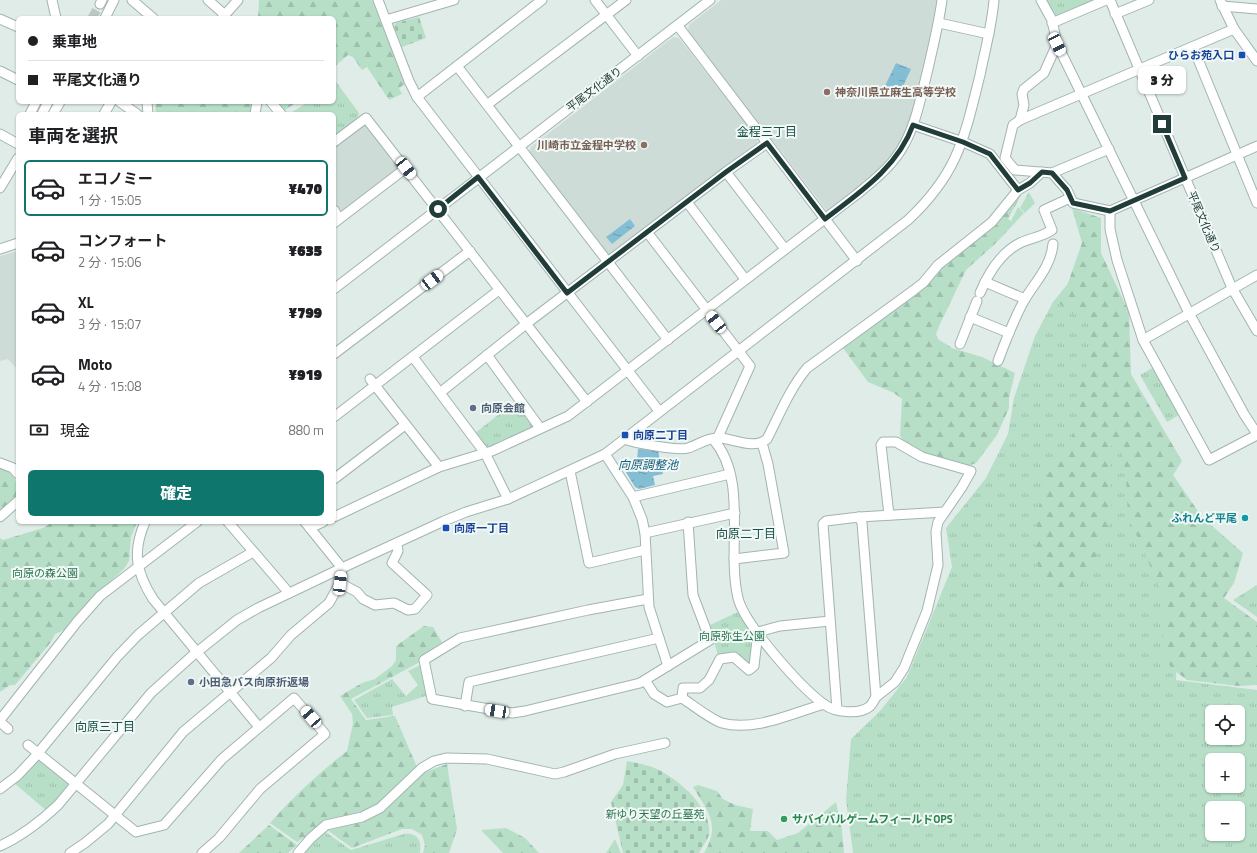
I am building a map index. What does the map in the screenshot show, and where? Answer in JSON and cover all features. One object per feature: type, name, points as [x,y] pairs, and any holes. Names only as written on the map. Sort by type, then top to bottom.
[{"type":"street","points":[[52,0],[56,16]]},
{"type":"street","points":[[106,16],[114,0]]},
{"type":"street","points":[[132,0],[151,16]]},
{"type":"street","points":[[208,0],[224,16],[238,0]]},
{"type":"street","points":[[378,0],[409,81],[417,97],[659,411]]},
{"type":"street","points":[[386,20],[454,0]]},
{"type":"street","points":[[417,97],[542,0]]},
{"type":"street","points":[[595,0],[638,56]]},
{"type":"street","points":[[488,104],[626,0]]},
{"type":"street","name":"平尾文化通り","points":[[336,287],[710,0]]},
{"type":"street","points":[[336,516],[439,467],[485,453],[568,416],[856,195],[890,164],[901,151],[913,125],[939,23],[942,0]]},
{"type":"street","points":[[0,846],[12,841],[42,820],[76,785],[151,693],[197,652],[238,620],[289,593],[342,568],[466,512],[508,499],[605,454],[659,411],[857,261],[908,220],[926,203],[951,169],[963,142],[989,34],[994,0]]},
{"type":"street","points":[[1040,0],[1052,23],[1057,44],[1189,313],[1244,414],[1257,434],[1210,460],[1143,340],[1117,260],[1110,229],[1110,211]]},
{"type":"street","points":[[1052,23],[1106,0]]},
{"type":"street","name":"平尾文化通り","points":[[1110,0],[1232,288],[1257,331]]},
{"type":"street","points":[[1115,14],[1149,0]]},
{"type":"street","points":[[1221,3],[1257,9]]},
{"type":"street","points":[[1221,3],[1234,30],[1257,61]]},
{"type":"street","points":[[0,19],[16,26]]},
{"type":"street","points":[[939,23],[989,34]]},
{"type":"street","points":[[678,26],[857,261]]},
{"type":"street","points":[[1234,30],[1140,71],[1020,120],[1013,125],[1006,158],[1015,170],[1047,172],[1067,190],[1073,203],[1110,211],[1257,146]]},
{"type":"street","points":[[1020,120],[1024,105],[1022,94],[1024,89],[1044,73],[1057,44]]},
{"type":"street","points":[[1193,47],[1257,203]]},
{"type":"street","points":[[457,66],[520,145],[668,340]]},
{"type":"street","points":[[0,71],[16,79]]},
{"type":"street","points":[[123,104],[134,112]]},
{"type":"street","points":[[273,104],[279,112]]},
{"type":"street","points":[[336,140],[366,118],[587,402]]},
{"type":"street","points":[[913,125],[963,142],[990,154],[1018,190]]},
{"type":"street","points":[[0,134],[16,142]]},
{"type":"street","points":[[441,392],[526,324],[726,172],[767,143]]},
{"type":"street","points":[[624,439],[636,443],[686,448],[716,438],[749,444],[762,443],[767,439],[784,400],[795,383],[808,368],[923,283],[938,265],[992,222],[1018,190],[1047,172],[1109,149]]},
{"type":"street","points":[[0,187],[16,161]]},
{"type":"street","points":[[336,221],[406,168]]},
{"type":"street","points":[[726,172],[785,249]]},
{"type":"street","points":[[960,344],[978,297],[985,282],[997,263],[1019,244],[1047,234],[1052,230],[1044,210],[1070,198]]},
{"type":"street","points":[[687,202],[745,279]]},
{"type":"street","points":[[647,232],[750,366],[716,438]]},
{"type":"street","points":[[0,249],[16,244]]},
{"type":"street","points":[[998,361],[1025,299],[1048,263],[1052,254],[1053,244]]},
{"type":"street","points":[[336,353],[346,348],[470,251]]},
{"type":"street","points":[[1143,340],[1257,275]]},
{"type":"street","points":[[985,282],[1025,299]]},
{"type":"street","points":[[336,415],[373,382],[413,357],[499,290]]},
{"type":"street","points":[[970,317],[1009,333]]},
{"type":"street","points":[[338,338],[346,348]]},
{"type":"street","points":[[487,354],[540,428]]},
{"type":"street","points":[[413,357],[441,392],[485,453],[508,499]]},
{"type":"street","points":[[373,382],[439,467]]},
{"type":"street","points":[[336,478],[406,425]]},
{"type":"street","points":[[716,438],[724,453],[730,474],[735,513],[734,559],[738,600],[745,616],[803,687],[824,704],[837,710],[855,711],[868,707],[876,697],[895,682],[904,668],[927,611],[938,565],[936,532],[938,522],[962,487],[971,470],[922,456],[896,442],[883,442],[881,445],[889,515]]},
{"type":"street","points":[[734,559],[784,553],[768,464],[762,443]]},
{"type":"street","points":[[605,454],[633,497],[645,533],[648,599],[668,666]]},
{"type":"street","points":[[0,463],[13,468],[16,472]]},
{"type":"street","points":[[570,471],[589,563],[645,550]]},
{"type":"street","points":[[633,497],[730,474]]},
{"type":"street","points":[[0,517],[16,503]]},
{"type":"street","points":[[837,710],[823,524],[826,520],[945,512]]},
{"type":"street","points":[[645,533],[688,522],[735,513]]},
{"type":"street","points":[[858,517],[862,523],[876,697]]},
{"type":"street","points":[[648,599],[588,610],[460,638],[436,651],[424,660],[432,699],[465,706],[512,713],[645,680],[710,640],[693,596],[688,522]]},
{"type":"street","points":[[144,524],[137,548],[138,567],[145,586],[153,599],[259,727]]},
{"type":"street","points":[[8,729],[0,721],[77,622],[100,596],[194,524]]},
{"type":"street","points":[[230,524],[289,593]]},
{"type":"street","points":[[70,853],[108,824],[183,732],[271,658],[291,635],[330,603],[340,583],[342,568],[307,525]]},
{"type":"street","points":[[340,583],[357,592],[363,599],[375,605],[394,603],[408,610],[415,609],[427,595],[392,563],[398,551],[397,544]]},
{"type":"street","points":[[0,789],[17,776],[38,753],[116,657],[138,634],[165,613],[199,583],[253,552]]},
{"type":"street","points":[[758,632],[780,626],[830,621]]},
{"type":"street","points":[[682,698],[683,688],[700,688],[709,680],[720,659],[734,657],[749,670],[754,666],[758,632]]},
{"type":"street","points":[[465,706],[469,682],[659,638]]},
{"type":"street","points":[[645,680],[654,694],[667,702],[682,698],[721,722],[749,724],[760,723],[824,704]]},
{"type":"street","points":[[28,745],[136,832],[164,825],[222,759],[294,698],[324,734],[260,789],[219,838],[202,853]]},
{"type":"street","points":[[298,853],[319,830],[326,825],[362,817],[380,808],[422,768],[434,761],[446,758],[487,759],[555,774],[616,754],[665,743]]},
{"type":"shaded area","name":"神奈川県立麻生高等学校","points":[[721,0],[938,0],[912,119],[898,148],[873,179],[830,212],[827,211],[688,31],[689,25]]},
{"type":"shaded area","name":"川崎市立金程中学校","points":[[673,37],[679,38],[758,139],[757,143],[613,254],[607,254],[529,152],[531,147]]},
{"type":"shaded area","points":[[363,125],[368,125],[398,164],[397,169],[343,211],[339,210],[336,204],[336,145]]},
{"type":"shaded area","points":[[16,252],[16,368],[8,359],[0,361],[0,256]]},
{"type":"green space","points":[[259,0],[372,0],[405,84],[399,88],[402,94],[389,100],[367,67],[362,70],[353,57],[348,55],[336,65],[336,16],[258,16]]},
{"type":"green space","points":[[1043,0],[1100,0],[1054,20]]},
{"type":"green space","points":[[419,17],[426,38],[402,47],[394,26],[396,23]]},
{"type":"green space","points":[[336,82],[359,113],[358,117],[336,134],[336,112],[292,112],[305,104],[336,104]]},
{"type":"green space","points":[[155,104],[253,104],[251,112],[156,112]]},
{"type":"green space","points":[[277,104],[294,104],[285,110],[281,109]]},
{"type":"green space","points":[[1029,192],[1035,203],[1025,213],[1020,208]]},
{"type":"green space","points":[[1019,194],[1021,195],[1008,219],[1011,221],[1018,207],[1024,213],[997,242],[966,270],[936,334],[938,339],[952,348],[982,357],[1015,373],[1009,398],[1009,408],[997,435],[976,463],[968,466],[923,453],[903,440],[900,436],[902,399],[894,393],[868,382],[843,348],[924,288],[943,266],[1000,221]]},
{"type":"green space","points":[[1072,208],[1101,218],[1101,253],[1129,312],[1131,374],[1182,461],[1173,475],[1202,517],[1243,553],[1234,583],[1224,598],[1257,622],[1257,685],[1238,686],[1187,680],[1171,668],[1162,649],[1164,597],[1128,516],[1126,476],[1121,444],[1110,446],[1112,518],[1087,578],[1078,590],[1062,595],[1043,579],[1034,554],[1042,484],[1055,459],[1078,428],[1077,391],[1091,355],[1088,316],[1074,314],[1059,303],[1068,283],[1082,243]]},
{"type":"green space","points":[[1078,271],[1186,504],[1176,680],[1257,690],[1257,853],[853,853],[846,800],[851,739],[881,710],[907,677],[952,567],[946,528],[986,478],[1008,434],[1014,398],[1035,336],[1053,302]]},
{"type":"green space","points":[[1156,366],[1181,414],[1167,422],[1140,375]]},
{"type":"green space","points":[[516,401],[533,423],[533,428],[491,448],[484,445],[475,433]]},
{"type":"green space","points":[[0,467],[11,474],[14,478],[16,483],[16,496],[0,511]]},
{"type":"green space","name":"向原の森公園","points":[[49,524],[136,524],[131,537],[129,561],[124,569],[94,596],[64,630],[55,634],[51,642],[15,685],[10,685],[0,692],[0,538],[3,540],[43,528]]},
{"type":"green space","points":[[1257,585],[1257,617],[1233,600]]},
{"type":"green space","name":"向原弥生公園","points":[[740,611],[751,632],[752,662],[747,664],[737,653],[718,656],[710,625]]},
{"type":"green space","points":[[424,626],[433,627],[442,642],[419,657],[420,662],[351,699],[366,720],[395,716],[420,774],[447,764],[457,829],[449,853],[423,853],[425,845],[422,835],[412,829],[402,829],[352,848],[322,826],[297,842],[270,823],[307,785],[347,751],[353,723],[352,714],[340,696],[362,683],[375,679],[392,666],[396,660],[396,646]]},
{"type":"green space","points":[[420,665],[426,696],[392,707],[393,715],[367,718],[354,700],[392,679],[406,696],[418,685],[408,671]]},
{"type":"green space","points":[[40,760],[69,784],[69,786],[47,811],[14,783],[37,761]]},
{"type":"green space","name":"新ゆり天望の丘墓苑","points":[[627,761],[649,766],[661,771],[681,785],[699,803],[709,824],[709,834],[699,853],[623,853],[611,802],[623,785]]},
{"type":"green space","points":[[698,785],[717,791],[723,799],[735,805],[753,809],[750,831],[768,831],[777,840],[798,833],[836,802],[842,830],[844,853],[704,853],[712,834],[712,826],[708,811],[693,787]]},
{"type":"green space","points":[[269,825],[297,845],[288,853],[239,853]]},
{"type":"green space","points":[[506,828],[525,838],[539,853],[503,853],[481,830]]},
{"type":"green space","points":[[324,831],[351,850],[404,834],[412,834],[418,838],[420,853],[304,853]]},
{"type":"green space","points":[[615,839],[621,853],[606,853]]},
{"type":"water","points":[[896,63],[911,69],[898,97],[883,90]]},
{"type":"water","points":[[630,219],[635,226],[612,244],[606,237]]},
{"type":"water","name":"向原調整池","points":[[638,449],[658,450],[663,474],[653,476],[655,485],[639,489],[635,487],[624,469],[637,460]]},
{"type":"tunnel","points":[[93,16],[100,4]]},
{"type":"place","name":"ひらお苑入口","points":[[1242,55]]},
{"type":"place","name":"神奈川県立麻生高等学校","points":[[827,92]]},
{"type":"place","name":"川崎市立金程中学校","points":[[644,145]]},
{"type":"place","name":"向原会館","points":[[473,408]]},
{"type":"place","name":"向原二丁目","points":[[625,435]]},
{"type":"place","name":"ふれんど平尾","points":[[1245,518]]},
{"type":"place","name":"向原一丁目","points":[[446,528]]},
{"type":"place","name":"小田急バス向原折返場","points":[[191,682]]},
{"type":"place","name":"サバイバルゲームフィールドOPS","points":[[784,819]]},
{"type":"district","name":"金程三丁目","points":[[767,131]]},
{"type":"district","name":"向原二丁目","points":[[746,533]]},
{"type":"district","name":"向原三丁目","points":[[105,726]]},
{"type":"route","points":[[438,209],[478,177],[567,293],[726,172],[767,143],[825,219],[875,179],[890,164],[901,151],[913,125],[987,152],[1018,190],[1030,183],[1042,172],[1052,173],[1067,190],[1073,203],[1110,211],[1129,204],[1185,178],[1162,124]]}]
